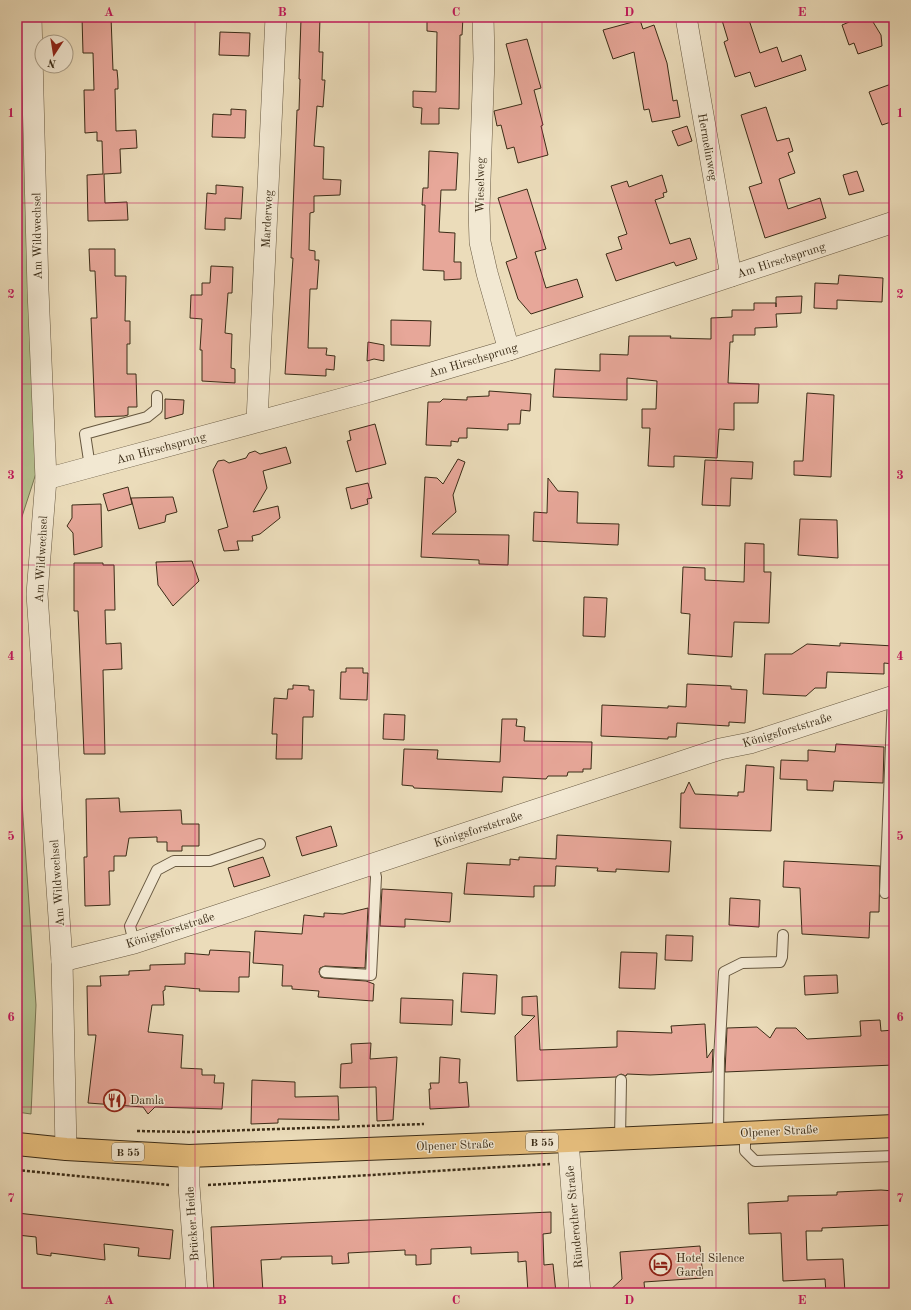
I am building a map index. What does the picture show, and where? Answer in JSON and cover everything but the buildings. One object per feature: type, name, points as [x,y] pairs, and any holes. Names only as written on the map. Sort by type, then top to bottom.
[{"type":"main road","name":"Olpener Straße","points":[[17,1144],[66,1149],[189,1156],[620,1139],[894,1126]]},
{"type":"street","name":"Am Wildwechsel","points":[[31,17],[38,290],[46,479],[37,594],[62,962],[66,1149]]},
{"type":"street","name":"Marderweg","points":[[258,421],[276,17]]},
{"type":"street","name":"Wieselweg","points":[[483,17],[484,59],[479,209],[480,242],[487,273],[509,350]]},
{"type":"street","name":"Hermelinweg","points":[[686,17],[731,276]]},
{"type":"street","name":"Am Hirschsprung","points":[[46,479],[367,392],[509,350],[894,222]]},
{"type":"street","name":"Königsforststraße","points":[[62,962],[134,943],[720,749],[777,735],[894,696]]},
{"type":"street","name":"Ründerother Straße","points":[[568,1141],[580,1293]]},
{"type":"street","name":"Brücker Heide","points":[[189,1156],[189,1186],[197,1293]]},
{"type":"lane","points":[[90,467],[86,434],[147,417],[157,408],[157,396]]},
{"type":"lane","points":[[886,894],[894,696]]},
{"type":"lane","points":[[134,943],[130,926],[157,870],[174,861],[210,861],[260,844]]},
{"type":"lane","points":[[325,972],[371,975],[376,877],[373,864]]},
{"type":"lane","points":[[718,1134],[719,1059],[724,972],[742,963],[780,962],[782,957],[782,935]]},
{"type":"lane","points":[[620,1080],[620,1139]]},
{"type":"lane","points":[[745,1133],[745,1151],[754,1161],[894,1156]]},
{"type":"path","points":[[136,1131],[190,1132],[431,1124]]},
{"type":"path","points":[[17,1170],[189,1186]]},
{"type":"green space","points":[[17,17],[31,17],[40,461],[17,532]]},
{"type":"green space","points":[[17,730],[36,1005],[31,1114],[17,1112]]},
{"type":"place","name":"Damla","points":[[115,1100]]},
{"type":"place","name":"Hotel Silence Garden","points":[[661,1265]]}]
